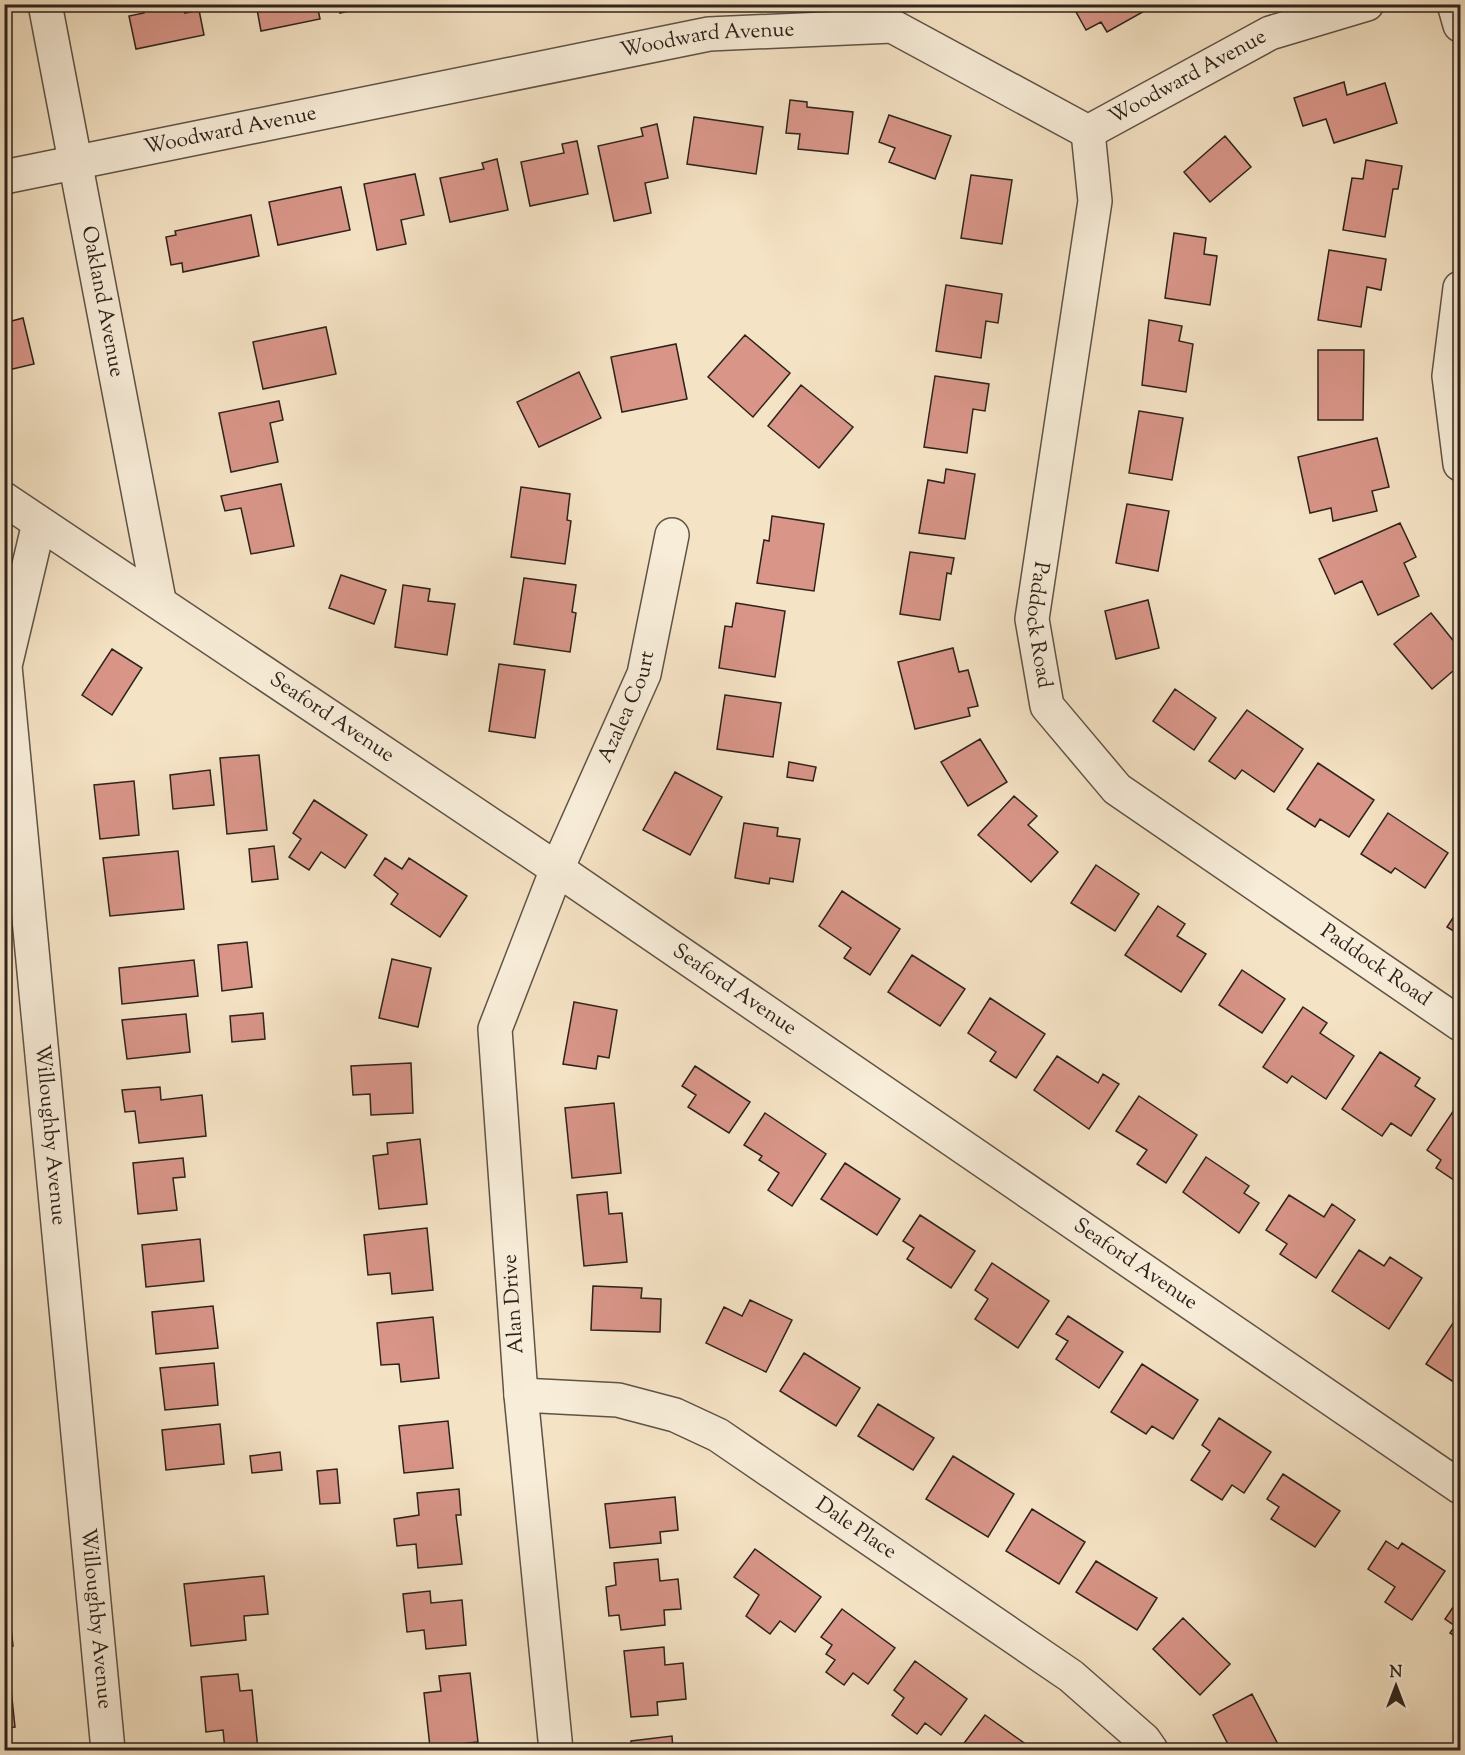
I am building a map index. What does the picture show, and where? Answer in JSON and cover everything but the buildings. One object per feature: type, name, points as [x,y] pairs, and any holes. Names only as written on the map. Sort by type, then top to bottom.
[{"type":"street","name":"Oakland Avenue","points":[[45,4],[159,600]]},
{"type":"street","name":"Woodward Avenue","points":[[4,177],[709,34],[894,15],[1088,132],[1270,33],[1367,4]]},
{"type":"street","points":[[1454,4],[1461,25]]},
{"type":"street","name":"Paddock Road","points":[[1088,132],[1095,201],[1032,619],[1047,706],[1117,789],[1461,1024]]},
{"type":"street","points":[[1461,288],[1449,376],[1461,464]]},
{"type":"street","name":"Seaford Avenue","points":[[4,499],[159,600],[557,868],[1461,1487]]},
{"type":"street","name":"Willoughby Avenue","points":[[39,523],[5,666],[108,1750]]},
{"type":"street","name":"Azalea Court","points":[[557,868],[644,674],[672,535]]},
{"type":"street","name":"Alan Drive","points":[[556,1750],[521,1395],[495,1029],[557,868]]},
{"type":"street","name":"Dale Place","points":[[521,1395],[618,1400],[675,1415],[718,1436],[1071,1676],[1144,1740],[1151,1750]]}]
